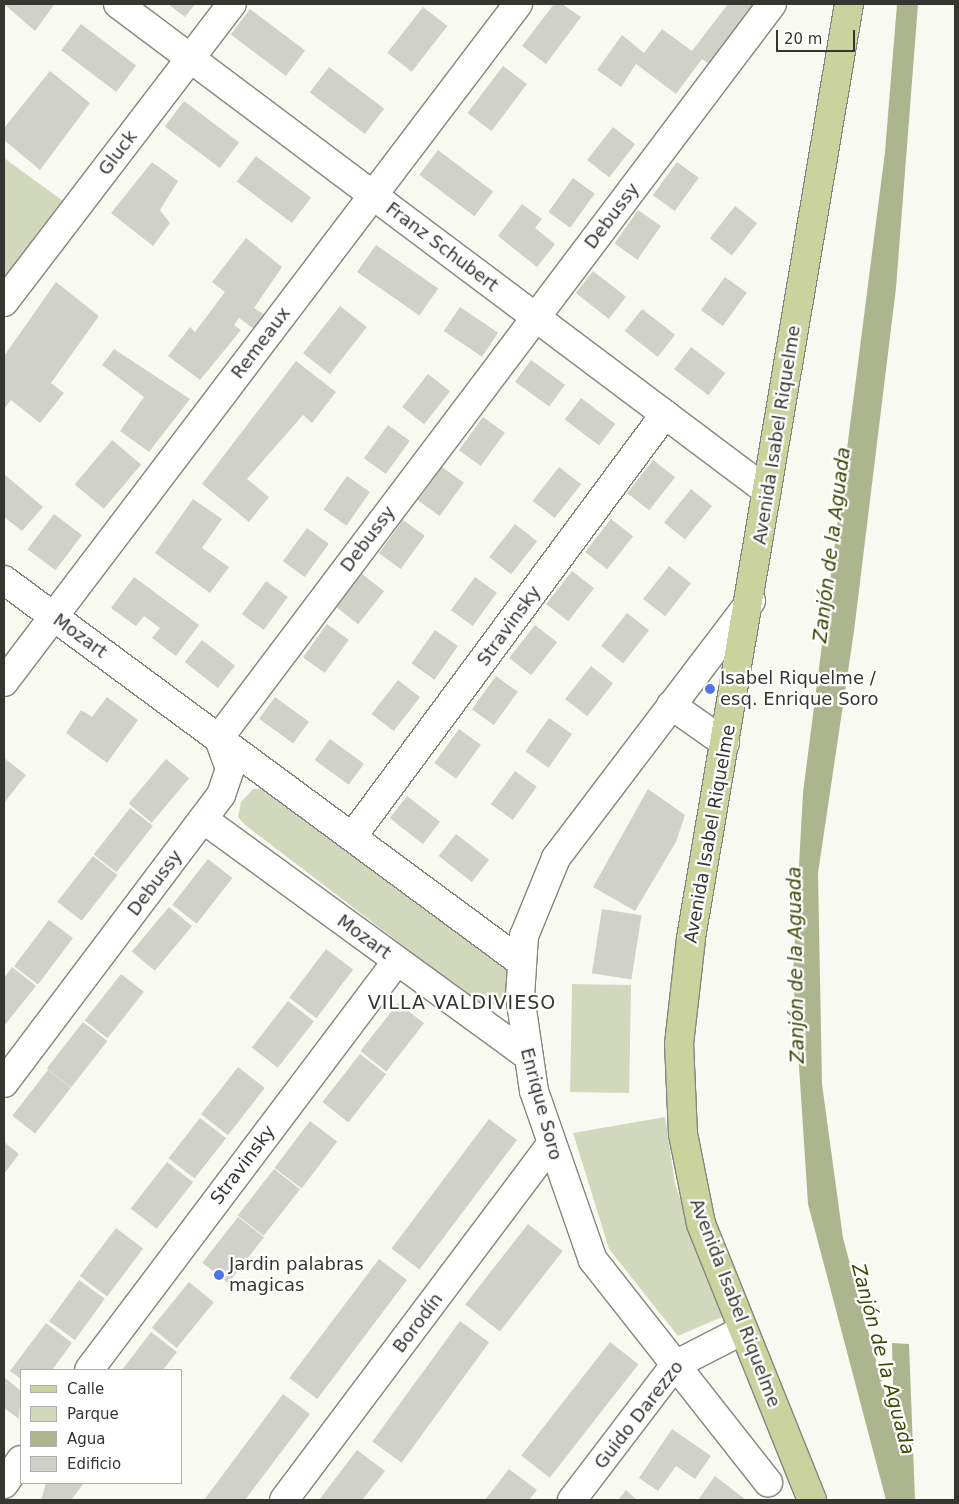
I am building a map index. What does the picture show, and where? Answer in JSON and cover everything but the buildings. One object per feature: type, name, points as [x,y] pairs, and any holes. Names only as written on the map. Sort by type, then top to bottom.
[{"type":"main road","name":"Avenida Isabel Riquelme","points":[[812,1500],[743,1330],[694,1196],[679,1077],[688,964],[751,601],[767,491],[849,4]]},
{"type":"street","name":"Franz Schubert","points":[[118,4],[767,491]]},
{"type":"street","name":"Gluck","points":[[4,302],[232,4]]},
{"type":"street","name":"Remeaux","points":[[4,682],[518,4]]},
{"type":"street","name":"Debussy","points":[[4,1083],[221,795],[230,769],[219,738],[772,4]]},
{"type":"street","name":"Stravinsky","points":[[352,837],[665,414]]},
{"type":"street","name":"Mozart","points":[[4,580],[521,962]]},
{"type":"street","name":"Enrique Soro","points":[[751,601],[556,858],[530,914],[521,962],[525,1054],[551,1146],[599,1270],[768,1482]]},
{"type":"street","points":[[671,705],[725,743]]},
{"type":"street","points":[[221,795],[246,781],[277,781]]},
{"type":"street","name":"Mozart","points":[[203,819],[525,1054]]},
{"type":"street","name":"Stravinsky","points":[[90,1369],[397,961]]},
{"type":"street","name":"Borodín","points":[[284,1500],[551,1146]]},
{"type":"street","name":"Guido Darezzo","points":[[572,1500],[674,1365],[743,1330]]},
{"type":"street","points":[[4,1484],[20,1461]]},
{"type":"green space","points":[[4,158],[63,201],[4,279]]},
{"type":"green space","points":[[271,788],[507,965],[508,994],[493,1005],[478,1003],[244,824],[238,817],[241,802],[253,789]]},
{"type":"green space","points":[[572,984],[631,985],[629,1093],[570,1092]]},
{"type":"green space","points":[[665,1117],[675,1184],[722,1317],[678,1336],[609,1249],[573,1133]]},
{"type":"water","name":"Zanjón de la Aguada","points":[[897,4],[918,4],[896,288],[854,631],[818,873],[822,1084],[843,1238],[894,1427],[892,1343],[909,1344],[915,1500],[886,1500],[808,1204],[793,974],[803,793],[885,152]]},
{"type":"place","name":"Isabel Riquelme / esq. Enrique Soro","points":[[710,689]]},
{"type":"place","name":"Jardin palabras magicas","points":[[219,1275]]},
{"type":"district","name":"VILLA VALDIVIESO","points":[[462,1003]]}]
